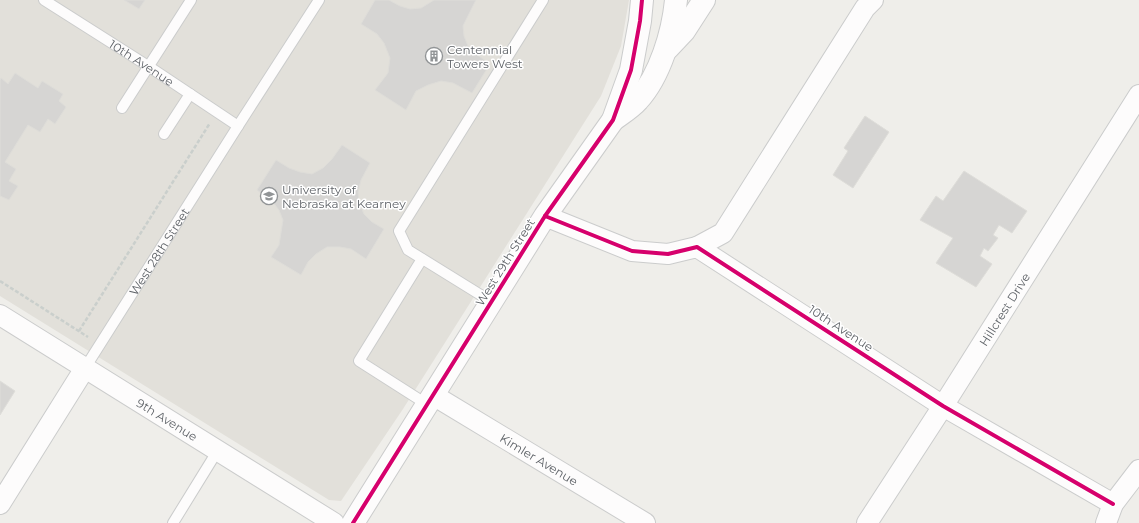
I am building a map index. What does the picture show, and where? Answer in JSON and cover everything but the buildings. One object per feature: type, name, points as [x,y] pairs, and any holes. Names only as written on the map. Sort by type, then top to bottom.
[{"type":"street","name":"West 29th Street","points":[[353,523],[546,216],[613,120],[631,70],[640,21],[642,0]]},
{"type":"street","name":"West 29th Street","points":[[613,120],[638,101],[653,80],[675,17],[676,0]]},
{"type":"street","points":[[664,51],[684,31],[704,0]]},
{"type":"street","points":[[546,216],[632,251],[668,254],[697,247],[724,233],[865,8],[873,0]]},
{"type":"street","name":"Hillcrest Drive","points":[[867,523],[943,406],[1139,95]]},
{"type":"street","name":"10th Avenue","points":[[697,247],[943,406],[1113,504]]},
{"type":"street","name":"9th Avenue","points":[[0,315],[334,523]]},
{"type":"street","name":"West 28th Street","points":[[0,504],[86,368]]},
{"type":"street","name":"Kimler Avenue","points":[[430,400],[644,523]]},
{"type":"street","points":[[1106,523],[1113,504],[1139,470]]},
{"type":"lane","name":"10th Avenue","points":[[44,0],[148,66],[238,126]]},
{"type":"lane","points":[[122,108],[191,0]]},
{"type":"lane","name":"West 28th Street","points":[[86,368],[319,0]]},
{"type":"lane","points":[[492,302],[408,250],[399,231],[543,0]]},
{"type":"lane","points":[[164,134],[190,94]]},
{"type":"lane","points":[[422,259],[359,361],[382,376],[430,400]]},
{"type":"lane","points":[[173,523],[218,450]]},
{"type":"path","points":[[79,331],[210,121]]},
{"type":"path","points":[[0,281],[100,345]]},
{"type":"shaded area","name":"University of Nebraska at Kearney","points":[[0,0],[629,0],[621,46],[601,96],[403,409],[341,501],[329,500],[0,296]]},
{"type":"cycle path","points":[[353,523],[545,216],[613,120],[631,70],[640,21],[642,0]]},
{"type":"cycle path","points":[[545,216],[632,251],[668,254],[697,247],[943,406],[1113,504]]},
{"type":"place","name":"Centennial Towers West","points":[[434,56]]},
{"type":"place","name":"University of Nebraska at Kearney","points":[[269,196]]}]
